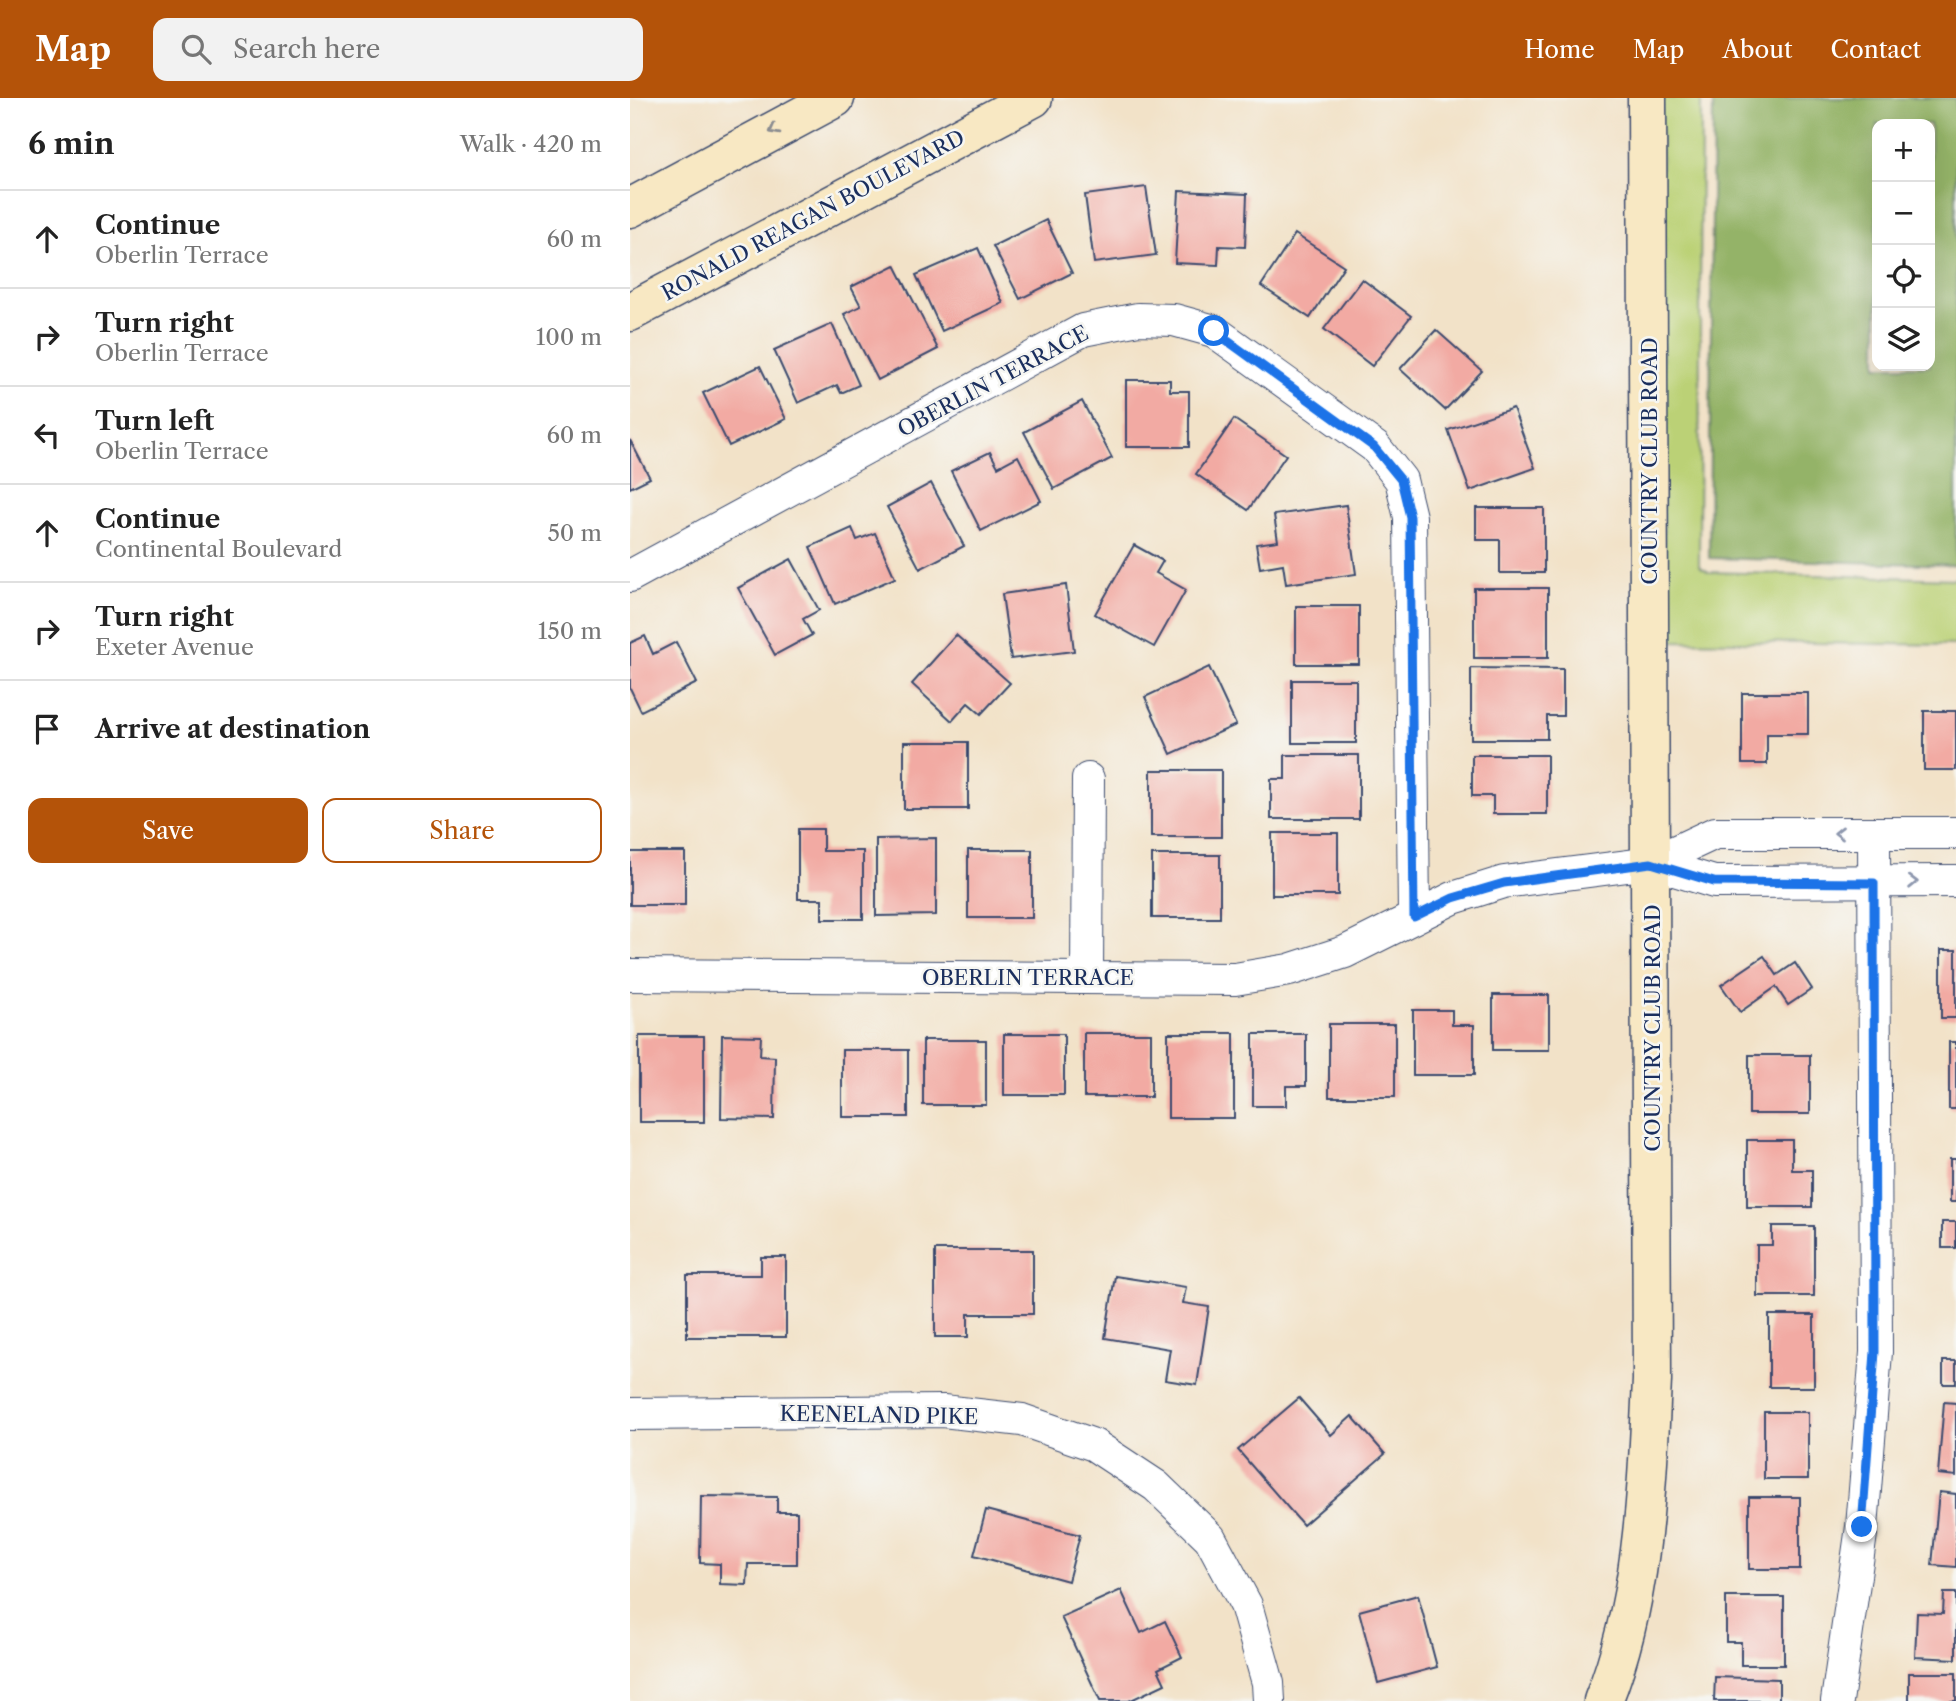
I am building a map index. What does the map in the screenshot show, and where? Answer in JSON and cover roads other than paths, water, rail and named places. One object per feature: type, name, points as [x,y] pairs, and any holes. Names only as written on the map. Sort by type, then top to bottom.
[{"type":"main road","points":[[630,208],[835,98]]},
{"type":"main road","name":"RONALD REAGAN BOULEVARD","points":[[630,313],[1033,98]]},
{"type":"main road","name":"COUNTRY CLUB ROAD","points":[[1603,1701],[1631,1609],[1646,1511],[1652,1380],[1647,98]]},
{"type":"street","name":"OBERLIN TERRACE","points":[[630,576],[1083,330],[1138,319],[1174,320],[1214,331],[1374,447],[1401,480],[1410,517],[1414,917]]},
{"type":"street","points":[[1087,977],[1088,779]]},
{"type":"street","points":[[1651,863],[1715,833],[1956,833]]},
{"type":"street","points":[[1837,1701],[1862,1527],[1875,1352],[1874,833]]},
{"type":"street","points":[[1651,863],[1714,882],[1956,881]]},
{"type":"street","name":"OBERLIN TERRACE","points":[[630,975],[1235,979],[1289,971],[1346,952],[1453,898],[1504,883],[1651,863]]},
{"type":"street","name":"KEENELAND PIKE","points":[[630,1414],[943,1411],[1022,1420],[1094,1445],[1156,1486],[1210,1538],[1245,1605],[1268,1683],[1269,1701]]}]
